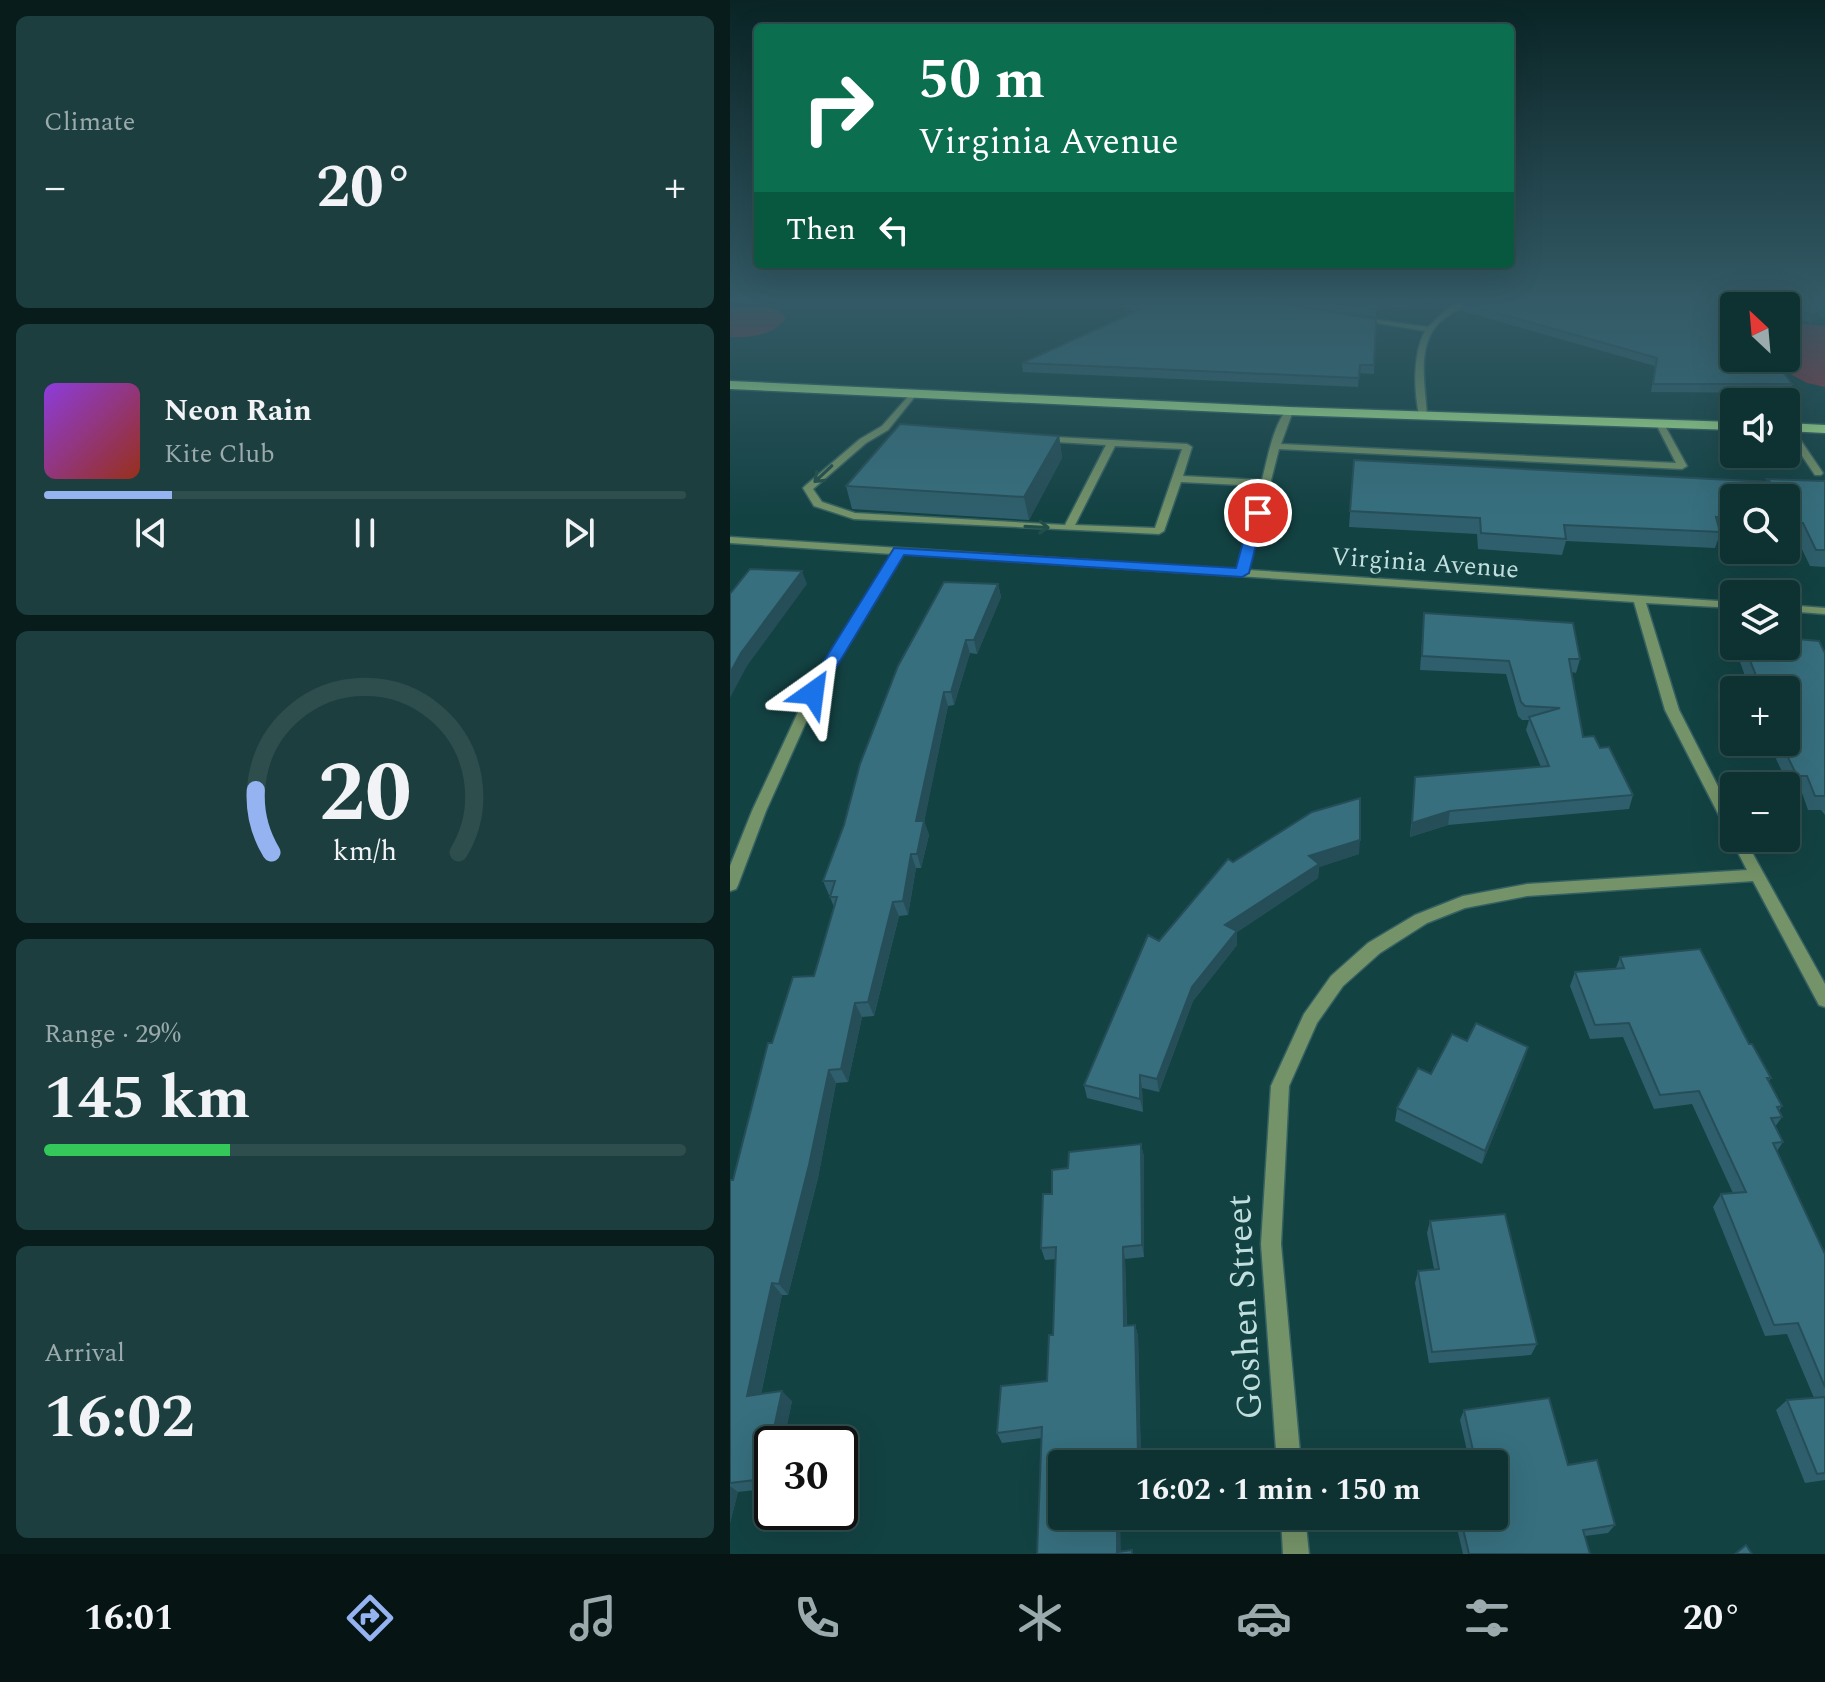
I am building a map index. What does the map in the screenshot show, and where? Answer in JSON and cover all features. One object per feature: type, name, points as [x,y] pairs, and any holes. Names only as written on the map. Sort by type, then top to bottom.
[{"type":"main road","points":[[730,385],[1423,417],[1720,426]]},
{"type":"main road","points":[[1800,428],[1825,429]]},
{"type":"street","points":[[1421,373],[1423,417]]},
{"type":"street","points":[[913,394],[885,428],[863,441],[808,488],[818,504],[854,516],[1159,531],[1187,447],[1022,437]]},
{"type":"street","points":[[1242,573],[1275,446],[1289,411]]},
{"type":"street","points":[[1275,446],[1682,466],[1660,424]]},
{"type":"street","points":[[885,428],[900,429]]},
{"type":"street","points":[[1068,528],[1112,443]]},
{"type":"street","points":[[1800,447],[1818,473]]},
{"type":"street","points":[[1177,479],[1266,483]]},
{"type":"street","name":"Virginia Avenue","points":[[730,540],[1720,604]]},
{"type":"street","points":[[730,885],[813,693],[899,551]]},
{"type":"street","points":[[1639,598],[1672,710],[1720,804]]},
{"type":"street","points":[[1800,609],[1825,611]]},
{"type":"street","points":[[1744,852],[1825,1000]]},
{"type":"street","name":"Goshen Street","points":[[1288,1450],[1271,1244],[1280,1086],[1310,1019],[1337,981],[1374,948],[1421,919],[1463,902],[1527,890],[1755,875]]},
{"type":"street","points":[[1294,1530],[1296,1554]]},
{"type":"shaded area","points":[[1788,373],[1825,373],[1825,387],[1807,383]]},
{"type":"building","points":[[1236,373],[1359,373],[1359,378]]},
{"type":"building","points":[[1655,373],[1784,373],[1792,384],[1653,384]]},
{"type":"building","points":[[900,424],[1059,436],[1024,497],[846,486]]},
{"type":"building","points":[[1354,460],[1770,482],[1767,479],[1825,481],[1825,550],[1816,550],[1803,523],[1800,523],[1800,484],[1720,484],[1720,517],[1716,517],[1720,532],[1564,525],[1566,539],[1481,533],[1480,518],[1350,511]]},
{"type":"building","points":[[750,569],[802,571],[741,653],[730,673],[730,594]]},
{"type":"building","points":[[944,582],[998,584],[974,640],[966,640],[951,692],[944,692],[916,821],[924,821],[917,854],[911,854],[903,901],[893,902],[868,1002],[855,1003],[841,1069],[829,1070],[779,1284],[772,1283],[747,1396],[782,1391],[774,1426],[754,1426],[754,1480],[730,1483],[730,1180],[733,1180],[768,1043],[772,1043],[793,977],[814,976],[837,897],[830,897],[835,881],[823,881],[844,825],[860,764],[898,666]]},
{"type":"building","points":[[1424,613],[1573,623],[1580,659],[1569,659],[1583,737],[1594,736],[1600,748],[1609,747],[1633,795],[1450,811],[1412,823],[1415,777],[1549,766],[1529,717],[1560,708],[1525,706],[1521,702],[1509,661],[1422,656]]},
{"type":"building","points":[[1800,639],[1819,641],[1825,653],[1825,796],[1815,796],[1807,776],[1795,772],[1787,756],[1800,756],[1800,676],[1756,676],[1750,660],[1800,660]]},
{"type":"building","points":[[1360,798],[1360,840],[1309,856],[1319,864],[1225,925],[1237,931],[1192,987],[1157,1079],[1140,1075],[1140,1099],[1084,1085],[1148,935],[1159,941],[1228,859],[1233,862],[1312,812]]},
{"type":"building","points":[[1700,949],[1749,1044],[1752,1044],[1771,1078],[1767,1078],[1782,1106],[1777,1107],[1782,1117],[1771,1118],[1783,1142],[1773,1143],[1825,1254],[1825,1387],[1798,1323],[1774,1325],[1721,1194],[1746,1192],[1699,1091],[1660,1095],[1629,1023],[1595,1025],[1575,972],[1624,968],[1620,957]]},
{"type":"building","points":[[1476,1023],[1528,1047],[1485,1151],[1397,1108],[1418,1068],[1431,1074],[1452,1034],[1467,1041]]},
{"type":"building","points":[[1141,1144],[1142,1245],[1123,1247],[1124,1326],[1135,1325],[1138,1450],[1048,1450],[1048,1530],[1117,1530],[1117,1552],[1132,1550],[1132,1554],[1037,1554],[1042,1427],[997,1433],[1001,1386],[1047,1381],[1049,1335],[1053,1335],[1056,1247],[1041,1248],[1043,1194],[1052,1194],[1052,1170],[1068,1168],[1069,1152]]},
{"type":"building","points":[[1505,1214],[1537,1344],[1432,1352],[1418,1271],[1439,1269],[1430,1221]]},
{"type":"building","points":[[1825,1397],[1825,1473],[1817,1474],[1787,1400]]},
{"type":"building","points":[[1549,1398],[1568,1465],[1597,1460],[1615,1525],[1583,1530],[1590,1554],[1469,1554],[1463,1530],[1508,1530],[1508,1450],[1473,1450],[1464,1410]]},
{"type":"building","points":[[1746,1545],[1752,1554],[1735,1554]]},
{"type":"route","points":[[813,693],[899,551],[1242,573],[1258,513]]}]
